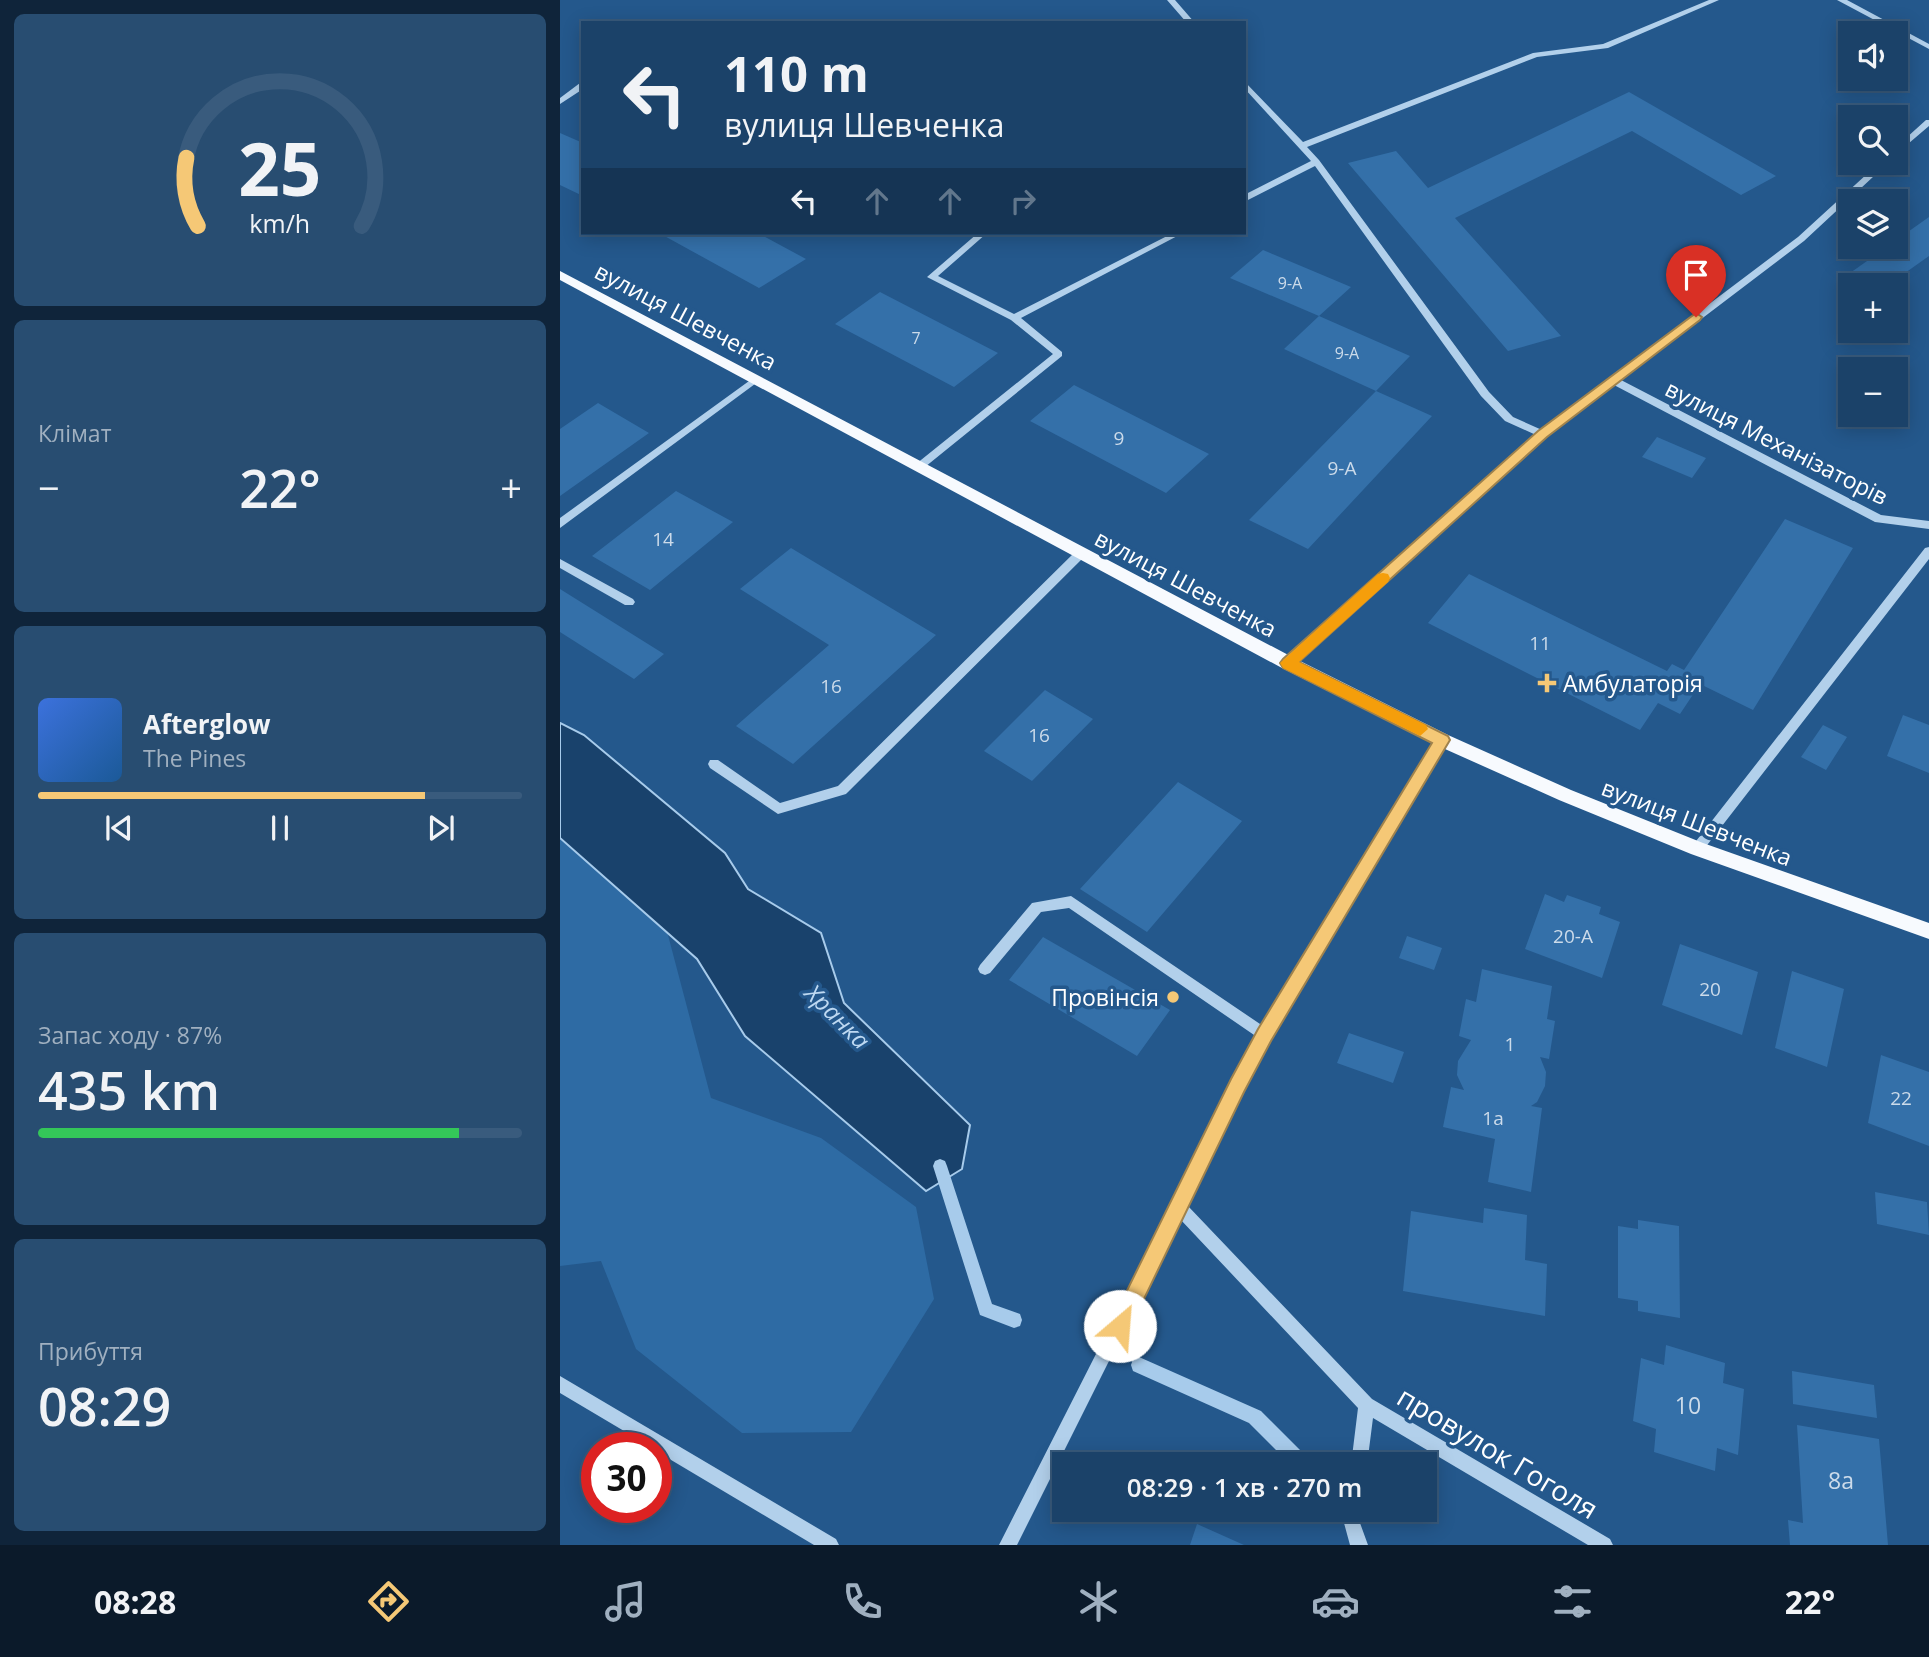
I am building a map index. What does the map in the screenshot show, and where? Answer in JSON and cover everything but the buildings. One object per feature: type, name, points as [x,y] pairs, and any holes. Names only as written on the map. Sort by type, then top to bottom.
[{"type":"main road","name":"вулиця Шевченка","points":[[560,275],[1288,663],[1442,740],[1565,795],[1697,849],[1929,932]]},
{"type":"street","points":[[1171,0],[1189,21]]},
{"type":"street","points":[[1301,146],[1536,55],[1605,46],[1715,0]]},
{"type":"street","points":[[1841,0],[1929,47]]},
{"type":"street","points":[[1246,85],[1316,162],[1485,394],[1509,419],[1543,434]]},
{"type":"street","points":[[560,102],[581,86]]},
{"type":"street","points":[[1908,141],[1929,122]]},
{"type":"street","points":[[1246,198],[1316,162]]},
{"type":"street","points":[[1288,663],[1543,434],[1801,239],[1871,175]]},
{"type":"street","points":[[920,467],[1059,354],[1014,318],[932,277],[981,235]]},
{"type":"street","points":[[1014,318],[1175,235]]},
{"type":"street","points":[[560,524],[756,379]]},
{"type":"street","name":"вулиця Механізаторів","points":[[1612,380],[1880,519],[1929,525]]},
{"type":"street","points":[[1697,849],[1929,551]]},
{"type":"street","points":[[714,764],[778,809],[842,790],[1081,553]]},
{"type":"street","points":[[560,563],[629,603]]},
{"type":"street","points":[[1008,1545],[1180,1208],[1237,1085],[1442,740]]},
{"type":"street","points":[[985,969],[1037,907],[1070,902],[1265,1035]]},
{"type":"street","points":[[1180,1208],[1366,1405],[1361,1452]]},
{"type":"street","points":[[560,1384],[830,1545]]},
{"type":"street","name":"провулок Гоголя","points":[[1366,1405],[1604,1545]]},
{"type":"street","points":[[1352,1522],[1359,1545]]},
{"type":"shaded area","points":[[560,816],[659,901],[711,1098],[821,1138],[916,1207],[934,1299],[851,1432],[742,1433],[636,1349],[601,1261],[560,1266]]},
{"type":"water","points":[[560,723],[584,735],[725,853],[748,889],[821,933],[844,1003],[970,1125],[962,1169],[926,1191],[745,1036],[697,959],[560,838]]},
{"type":"waterway","name":"Хранка","points":[[940,1166],[986,1309],[1014,1320]]},
{"type":"waterway","name":"Хранка","points":[[1139,1365],[1255,1417],[1290,1452]]},
{"type":"slow traffic","points":[[1383,578],[1288,663],[1420,729]]},
{"type":"place","name":"Амбулаторія","points":[[1547,683]]},
{"type":"place","name":"Провінсія","points":[[1173,997]]},
{"type":"route","points":[[1120,1326],[1180,1208],[1237,1085],[1442,740],[1288,663],[1543,434],[1696,317]]}]
